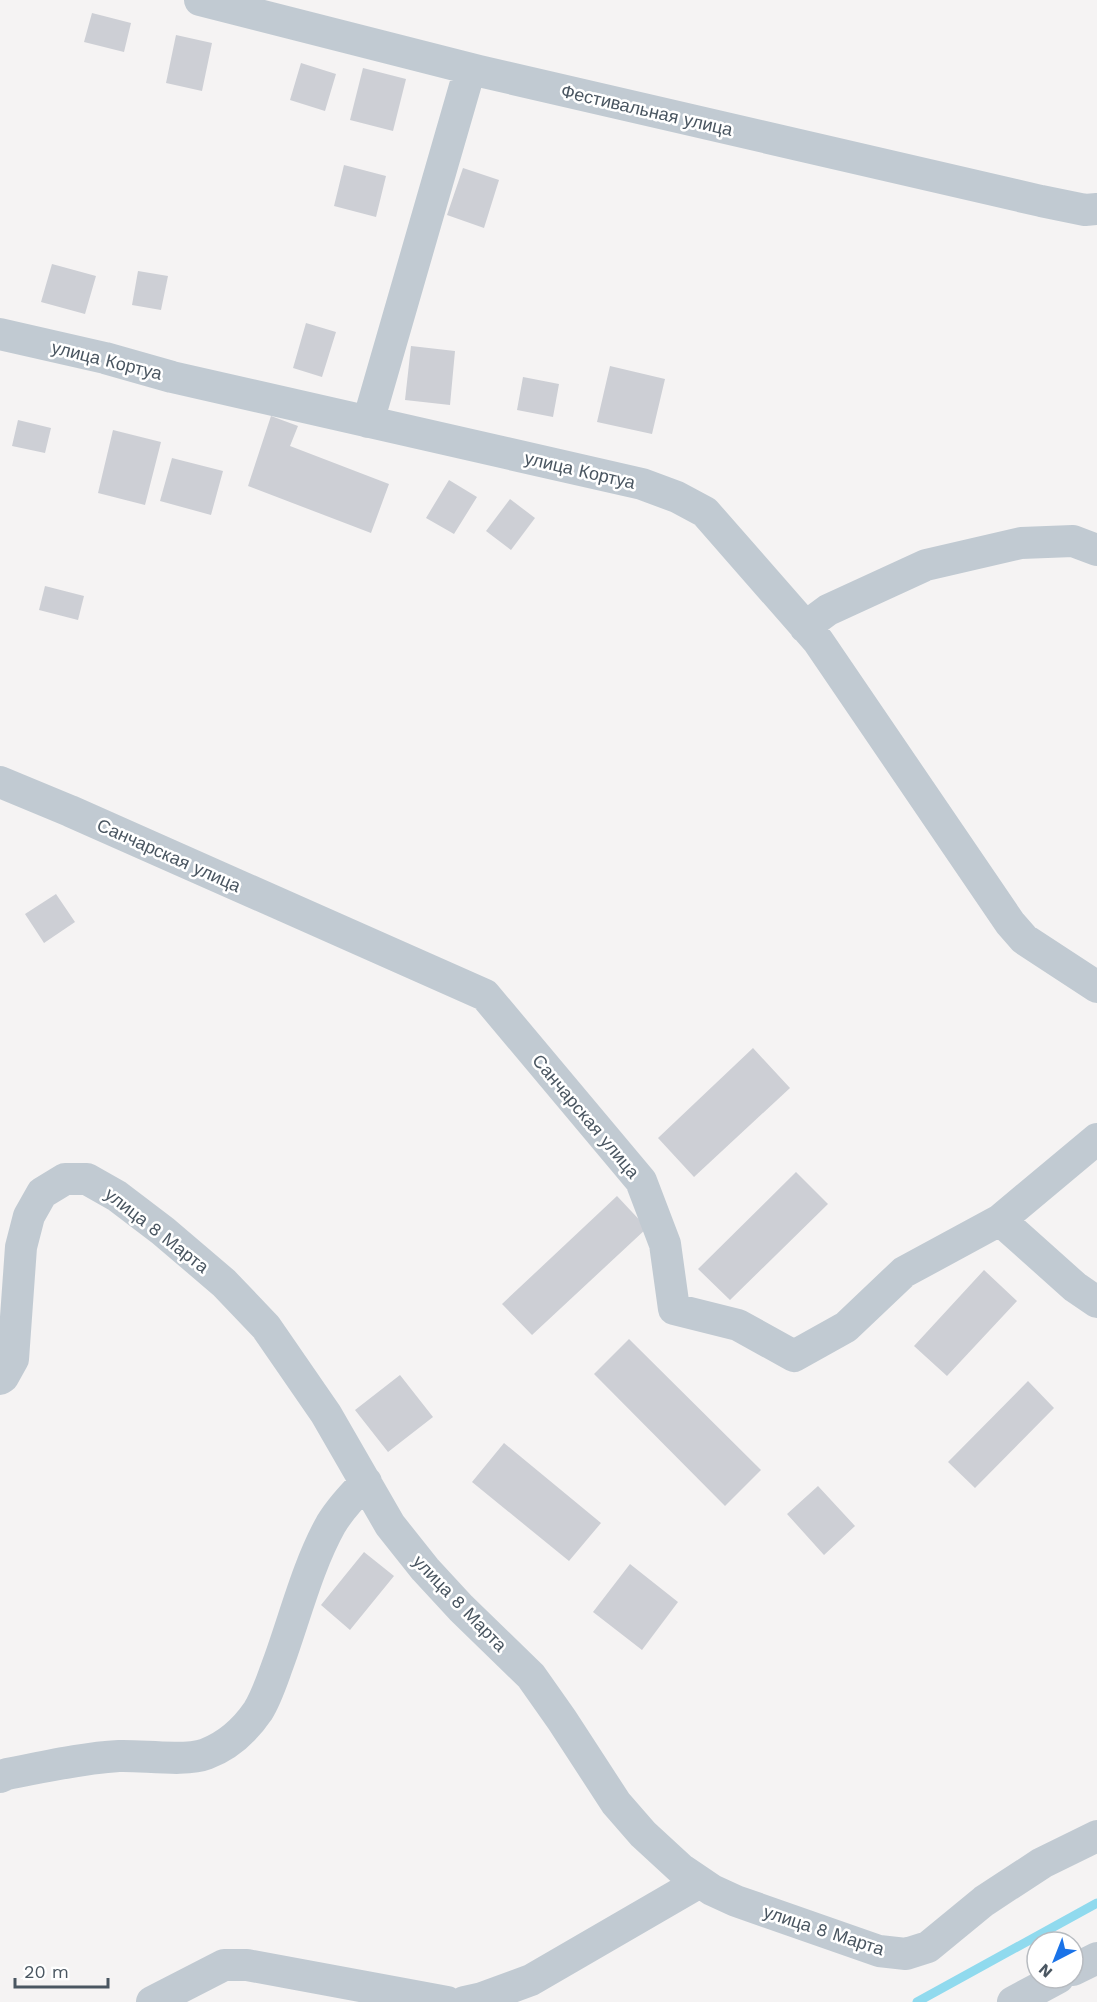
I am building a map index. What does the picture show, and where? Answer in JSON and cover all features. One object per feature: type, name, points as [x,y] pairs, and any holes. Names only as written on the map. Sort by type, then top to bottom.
[{"type":"street","name":"Фестивальная улица","points":[[200,0],[470,69],[1030,199],[1086,210],[1097,209]]},
{"type":"street","points":[[368,422],[470,69]]},
{"type":"street","name":"улица Кортуа","points":[[0,334],[105,358],[172,377],[642,484],[677,497],[705,512],[818,641],[1023,939],[1097,987]]},
{"type":"street","points":[[805,627],[828,610],[926,565],[1021,543],[1073,541],[1097,550]]},
{"type":"street","name":"Санчарская улица","points":[[0,782],[485,995],[641,1180],[665,1244],[674,1309],[738,1325],[795,1356],[846,1328],[904,1272],[1000,1220]]},
{"type":"street","points":[[1097,1139],[1000,1220],[1075,1287],[1097,1302]]},
{"type":"street","name":"улица 8 Марта","points":[[0,1379],[13,1359],[21,1247],[29,1216],[42,1193],[65,1179],[87,1179],[117,1196],[163,1231],[224,1283],[266,1327],[326,1414],[390,1525],[425,1569],[461,1608],[531,1677],[616,1803],[642,1834],[681,1869],[712,1890],[736,1901],[879,1951],[906,1954],[928,1947],[984,1901],[1042,1863],[1097,1836]]},
{"type":"street","points":[[0,1777],[56,1764],[120,1756],[172,1758],[204,1755],[246,1727],[259,1709],[273,1678],[314,1563],[331,1524],[346,1503],[366,1482]]},
{"type":"street","points":[[464,2002],[482,1998],[531,1980],[700,1882]]},
{"type":"street","points":[[152,2002],[224,1965],[247,1965],[447,2002]]},
{"type":"street","points":[[1013,2002],[1036,1990]]},
{"type":"building","points":[[92,13],[131,23],[124,52],[84,42]]},
{"type":"building","points":[[176,35],[212,43],[202,91],[166,83]]},
{"type":"building","points":[[301,63],[336,74],[325,111],[290,100]]},
{"type":"building","points":[[363,68],[406,79],[393,131],[350,120]]},
{"type":"building","points":[[344,165],[386,176],[376,217],[334,206]]},
{"type":"building","points":[[463,168],[499,180],[484,228],[447,215]]},
{"type":"building","points":[[52,264],[96,276],[85,314],[41,302]]},
{"type":"building","points":[[138,271],[168,276],[161,310],[132,305]]},
{"type":"building","points":[[306,323],[336,332],[322,377],[293,368]]},
{"type":"building","points":[[411,346],[455,351],[450,405],[405,400]]},
{"type":"building","points":[[610,366],[665,379],[652,434],[597,422]]},
{"type":"building","points":[[523,377],[559,384],[553,417],[517,410]]},
{"type":"building","points":[[271,416],[298,426],[290,446],[389,484],[371,533],[248,486]]},
{"type":"building","points":[[18,420],[51,428],[45,453],[12,446]]},
{"type":"building","points":[[113,430],[161,442],[145,505],[98,493]]},
{"type":"building","points":[[172,458],[223,471],[211,515],[160,501]]},
{"type":"building","points":[[449,480],[477,497],[454,534],[426,518]]},
{"type":"building","points":[[510,499],[535,518],[511,550],[486,531]]},
{"type":"building","points":[[45,586],[84,596],[78,620],[39,610]]},
{"type":"building","points":[[56,894],[75,922],[44,943],[25,914]]},
{"type":"building","points":[[753,1048],[790,1088],[694,1177],[658,1138]]},
{"type":"building","points":[[796,1172],[828,1204],[730,1300],[698,1269]]},
{"type":"building","points":[[617,1196],[647,1228],[532,1335],[502,1304]]},
{"type":"building","points":[[984,1270],[1017,1301],[947,1376],[914,1346]]},
{"type":"building","points":[[629,1339],[761,1470],[725,1506],[594,1374]]},
{"type":"building","points":[[400,1375],[433,1417],[388,1452],[355,1410]]},
{"type":"building","points":[[1028,1381],[1054,1408],[975,1488],[948,1462]]},
{"type":"building","points":[[504,1443],[601,1523],[569,1561],[472,1482]]},
{"type":"building","points":[[818,1486],[855,1526],[824,1555],[787,1514]]},
{"type":"building","points":[[364,1552],[394,1576],[350,1630],[321,1605]]},
{"type":"building","points":[[630,1564],[678,1602],[642,1650],[593,1612]]},
{"type":"waterway","points":[[917,2002],[1097,1903]]}]
